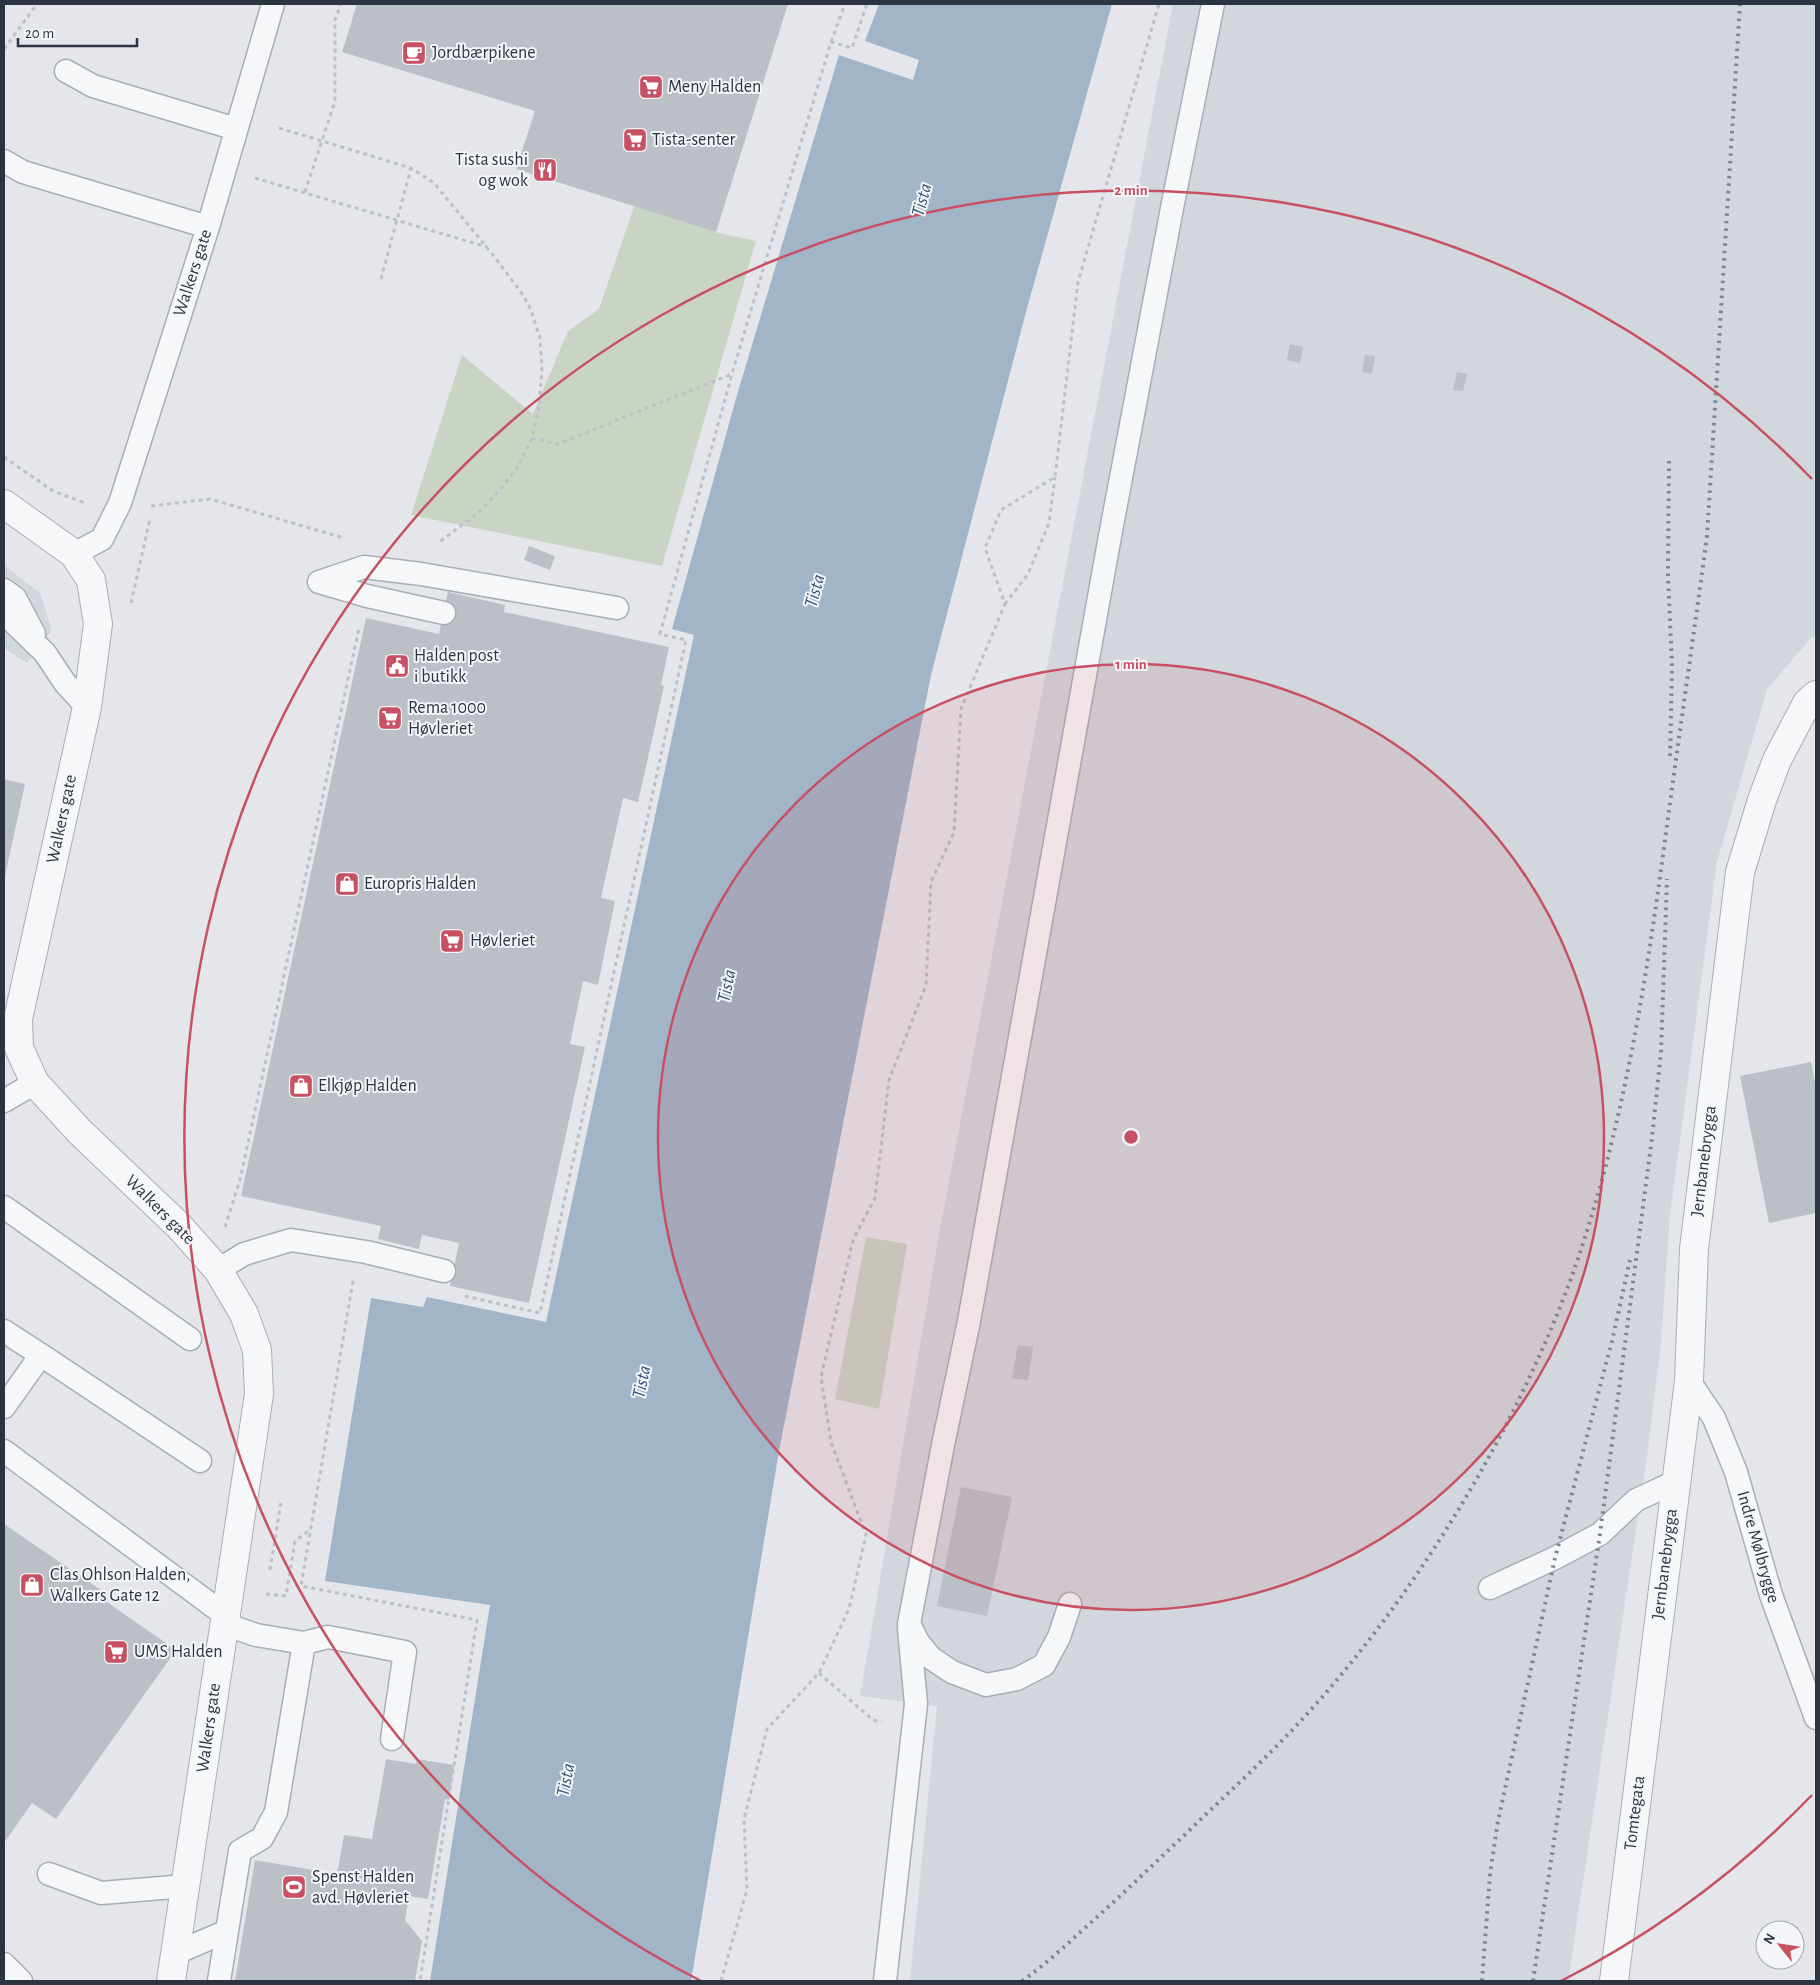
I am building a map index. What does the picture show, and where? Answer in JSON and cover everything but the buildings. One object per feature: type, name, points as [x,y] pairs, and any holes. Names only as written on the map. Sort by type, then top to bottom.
[{"type":"street","name":"Walkers gate","points":[[4,504],[74,554],[91,580],[98,624],[87,707],[18,1019],[19,1048],[35,1083],[80,1132],[179,1226],[218,1270],[244,1314],[257,1350],[259,1394],[171,1981]]},
{"type":"street","name":"Jernbanebrygga","points":[[1655,1644],[1688,1381],[1694,1249],[1740,872],[1762,800],[1777,760],[1807,703],[1816,695]]},
{"type":"street","name":"Tomtegata","points":[[1614,1981],[1655,1644]]},
{"type":"lane","name":"Walkers gate","points":[[74,554],[102,539],[120,503],[208,227],[273,4]]},
{"type":"lane","points":[[886,1981],[916,1704],[909,1624],[969,1321],[1122,470],[1202,52],[1213,4]]},
{"type":"lane","points":[[66,71],[93,86],[236,129]]},
{"type":"lane","points":[[4,161],[23,172],[208,227]]},
{"type":"lane","points":[[444,613],[368,596],[318,582],[364,567],[421,574],[616,608]]},
{"type":"lane","points":[[4,590],[15,598],[64,683],[87,707]]},
{"type":"lane","points":[[4,613],[45,653]]},
{"type":"lane","points":[[4,1101],[35,1083]]},
{"type":"lane","points":[[4,1207],[190,1340]]},
{"type":"lane","points":[[218,1270],[244,1254],[291,1240],[366,1252],[444,1271]]},
{"type":"lane","points":[[4,1331],[200,1461]]},
{"type":"lane","points":[[4,1407],[40,1355]]},
{"type":"lane","name":"Indre Mølbrygge","points":[[1688,1381],[1714,1418],[1736,1472],[1770,1595],[1816,1718]]},
{"type":"lane","points":[[4,1451],[224,1620],[256,1635],[304,1643],[328,1637],[405,1652],[392,1739]]},
{"type":"lane","points":[[1490,1588],[1555,1558],[1600,1534],[1636,1500],[1676,1482]]},
{"type":"lane","points":[[909,1624],[918,1642],[931,1658],[952,1672],[986,1685],[1017,1680],[1044,1665],[1060,1638],[1070,1604]]},
{"type":"lane","points":[[219,1981],[240,1851],[262,1838],[276,1812],[304,1643]]},
{"type":"lane","points":[[49,1874],[101,1893],[186,1886]]},
{"type":"lane","points":[[176,1953],[227,1931]]},
{"type":"lane","points":[[4,1964],[21,1981]]},
{"type":"path","points":[[4,49],[37,4]]},
{"type":"path","points":[[305,192],[335,101],[335,20],[341,4]]},
{"type":"path","points":[[591,63],[612,4]]},
{"type":"path","points":[[462,1295],[540,1313],[686,640],[660,634],[732,374],[831,42],[845,4]]},
{"type":"path","points":[[831,42],[852,48],[867,4]]},
{"type":"path","points":[[721,1981],[747,1890],[744,1819],[767,1729],[819,1673],[849,1609],[866,1535],[831,1442],[821,1378],[853,1240],[875,1198],[888,1080],[926,985],[931,882],[954,832],[961,709],[1005,604],[1028,574],[1049,523],[1078,282],[1159,4]]},
{"type":"path","points":[[279,128],[411,168],[434,183],[523,295],[531,310],[540,338],[542,370],[539,406],[532,438],[516,470],[498,494],[478,513],[435,546]]},
{"type":"path","points":[[381,279],[411,168]]},
{"type":"path","points":[[253,178],[487,248]]},
{"type":"path","points":[[532,438],[558,444],[732,374]]},
{"type":"path","points":[[4,457],[53,490],[84,502],[153,506],[210,499],[352,540]]},
{"type":"path","points":[[1005,604],[985,548],[1001,510],[1055,477]]},
{"type":"path","points":[[131,603],[153,506]]},
{"type":"path","points":[[220,1228],[223,1232],[240,1180],[358,631],[368,596]]},
{"type":"path","points":[[353,1280],[301,1586],[477,1620],[420,1981]]},
{"type":"path","points":[[270,1575],[281,1500]]},
{"type":"path","points":[[266,1594],[286,1596],[295,1541],[311,1528]]},
{"type":"path","points":[[256,1635],[268,1585]]},
{"type":"path","points":[[819,1673],[873,1720],[914,1730]]},
{"type":"shaded area","points":[[1173,4],[1816,4],[1816,636],[1810,639],[1767,689],[1717,862],[1670,1215],[1661,1342],[1648,1450],[1568,1981],[910,1981],[937,1706],[860,1696],[940,1229]]},
{"type":"shaded area","points":[[4,565],[40,593],[52,630],[27,663],[4,648]]},
{"type":"green space","points":[[635,204],[719,233],[756,241],[662,566],[411,515],[462,355],[533,414],[568,331],[599,309]]},
{"type":"green space","points":[[866,1237],[907,1244],[879,1409],[835,1399]]},
{"type":"water","name":"Tista","points":[[879,4],[1112,4],[1026,312],[931,675],[779,1451],[691,1981],[430,1981],[490,1605],[325,1581],[371,1298],[423,1307],[427,1297],[546,1322],[694,635],[672,629],[737,395],[839,55],[913,80],[919,60],[865,41]]},
{"type":"railway","points":[[1022,1981],[1055,1955],[1114,1902],[1272,1751],[1339,1677],[1380,1625],[1420,1570],[1457,1513],[1491,1454],[1522,1394],[1573,1273],[1606,1163],[1632,1052],[1651,939],[1707,536],[1740,4]]},
{"type":"railway","points":[[1669,461],[1668,576],[1672,666],[1670,759]]},
{"type":"railway","points":[[1533,1981],[1600,1534],[1652,1138],[1661,1052],[1667,879]]},
{"type":"railway","points":[[1482,1981],[1490,1874],[1498,1821],[1555,1558],[1612,1341],[1630,1260]]},
{"type":"place","name":"Jordbærpikene","points":[[414,53]]},
{"type":"place","name":"Meny Halden","points":[[651,87]]},
{"type":"place","name":"Tista-senter","points":[[635,140]]},
{"type":"place","name":"Tista sushi og wok","points":[[545,170]]},
{"type":"place","name":"Halden post i butikk","points":[[397,666]]},
{"type":"place","name":"Rema 1000 Høvleriet","points":[[390,718]]},
{"type":"place","name":"Europris Halden","points":[[347,884]]},
{"type":"place","name":"Høvleriet","points":[[452,941]]},
{"type":"place","name":"Elkjøp Halden","points":[[301,1086]]},
{"type":"place","name":"Clas Ohlson Halden, Walkers Gate 12","points":[[32,1585]]},
{"type":"place","name":"UMS Halden","points":[[116,1652]]},
{"type":"place","name":"Spenst Halden avd. Høvleriet","points":[[294,1887]]}]
